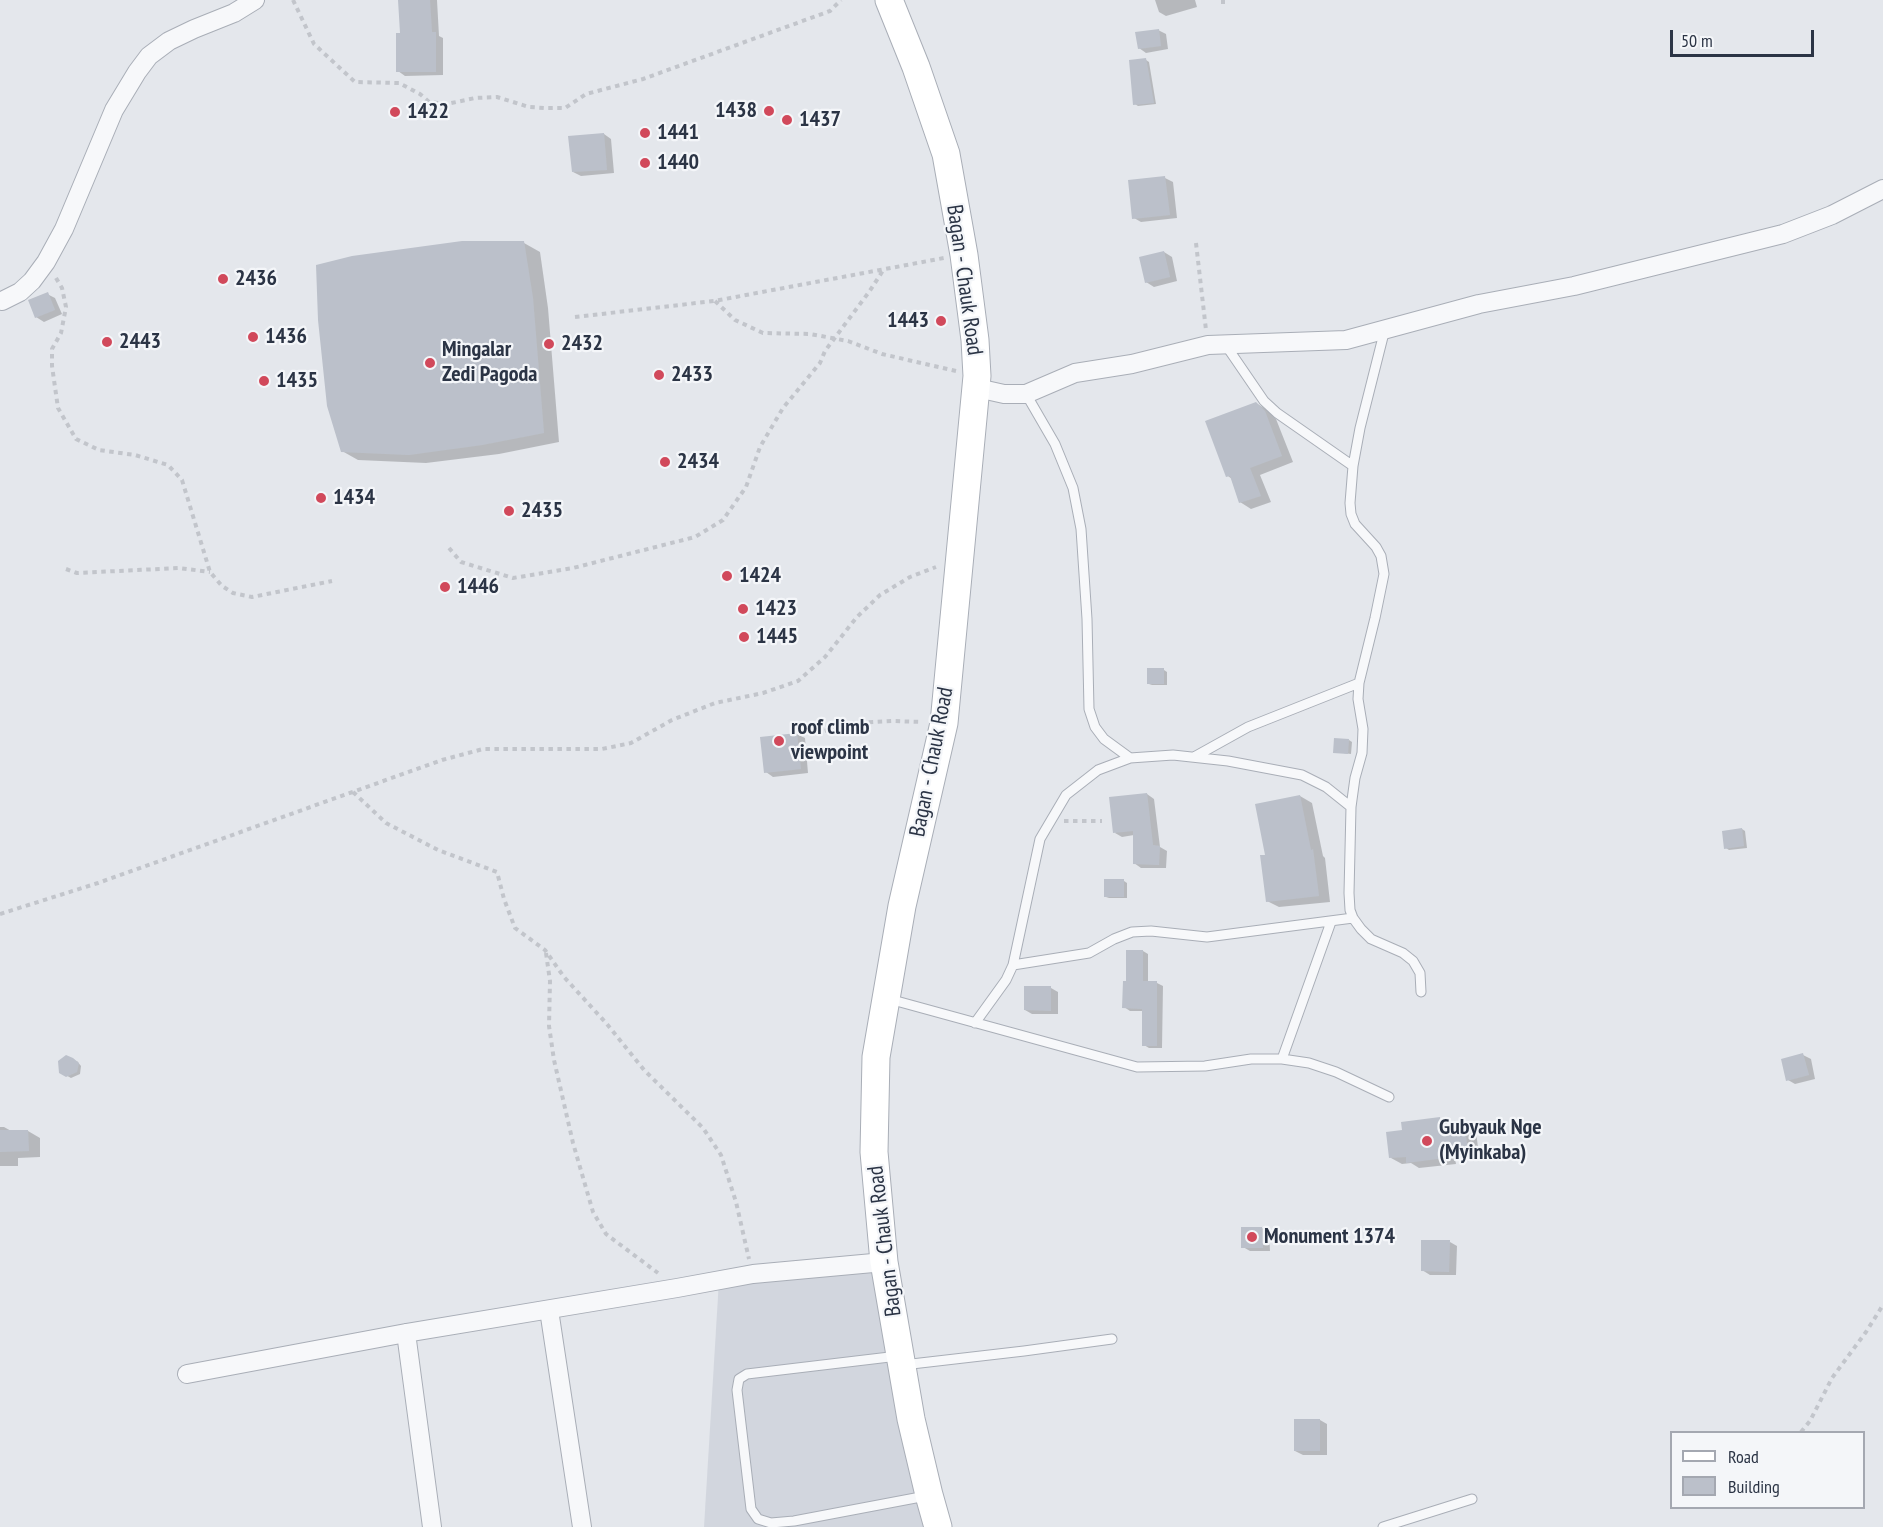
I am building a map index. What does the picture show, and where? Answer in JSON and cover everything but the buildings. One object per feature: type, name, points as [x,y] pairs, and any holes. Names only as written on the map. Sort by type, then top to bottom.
[{"type":"main road","name":"Bagan - Chauk Road","points":[[889,0],[946,154],[964,255],[975,340],[977,382],[944,723],[902,906],[876,1057],[874,1152],[884,1262],[911,1419],[928,1495],[938,1527]]},
{"type":"street","points":[[2,301],[20,292],[32,281],[46,262],[64,228],[114,110],[136,72],[149,56],[169,41],[234,13],[255,0]]},
{"type":"street","points":[[977,382],[1004,394],[1026,394],[1075,373],[1132,364],[1216,345],[1346,340],[1479,304],[1574,286],[1783,234],[1832,215],[1883,189]]},
{"type":"street","points":[[187,1374],[406,1333],[753,1274],[884,1262]]},
{"type":"street","points":[[549,1310],[582,1527]]},
{"type":"street","points":[[406,1333],[432,1527]]},
{"type":"lane","points":[[1385,329],[1360,428],[1353,466],[1350,503],[1351,514],[1361,532],[1376,547],[1383,564],[1384,574],[1359,684],[1358,699],[1363,729],[1362,753],[1355,778],[1351,807],[1349,893],[1350,910],[1361,929],[1371,939],[1403,952],[1413,961],[1420,973],[1421,992]]},
{"type":"lane","points":[[1216,345],[1264,401],[1353,466]]},
{"type":"lane","points":[[1026,394],[1056,444],[1076,498],[1082,529],[1089,709],[1095,727],[1104,739],[1130,758]]},
{"type":"lane","points":[[1194,757],[1248,727],[1359,684]]},
{"type":"lane","points":[[975,1023],[1006,980],[1013,965],[1040,839],[1066,795],[1098,770],[1130,758],[1173,755],[1228,761],[1302,776],[1326,787],[1351,807]]},
{"type":"lane","points":[[1013,965],[1089,953],[1132,932],[1151,931],[1207,937],[1353,918]]},
{"type":"lane","points":[[1282,1059],[1330,922]]},
{"type":"lane","points":[[887,999],[1137,1067],[1204,1066],[1251,1059],[1282,1059],[1309,1063],[1336,1072],[1389,1097]]},
{"type":"lane","points":[[928,1495],[794,1521],[771,1523],[758,1519],[751,1509],[736,1390],[739,1379],[747,1374],[1024,1352],[1112,1339]]},
{"type":"lane","points":[[1383,1527],[1472,1500]]},
{"type":"path","points":[[293,0],[314,44],[356,82],[399,83],[420,94],[429,102],[447,104],[475,98],[497,97],[529,107],[564,108],[586,94],[643,79],[830,11],[842,0]]},
{"type":"path","points":[[1196,243],[1216,345]]},
{"type":"path","points":[[575,317],[714,301],[964,255]]},
{"type":"path","points":[[46,262],[62,288],[66,308],[61,333],[52,349],[58,408],[76,439],[99,450],[135,454],[168,465],[182,480],[210,572],[222,586],[233,593],[252,597],[332,581]]},
{"type":"path","points":[[449,549],[462,562],[513,578],[573,568],[695,537],[723,520],[746,487],[760,447],[783,408],[820,363],[825,351],[884,269]]},
{"type":"path","points":[[714,301],[735,320],[763,333],[810,334],[848,341],[882,354],[977,382]]},
{"type":"path","points":[[0,914],[109,879],[442,760],[483,749],[602,749],[631,743],[672,720],[715,703],[762,693],[798,681],[825,657],[857,617],[880,595],[910,577],[960,559]]},
{"type":"path","points":[[66,569],[77,573],[179,568],[210,572]]},
{"type":"path","points":[[816,733],[854,723],[893,721],[944,723]]},
{"type":"path","points":[[353,792],[386,823],[438,850],[497,872],[515,928],[545,950],[564,977],[606,1023],[644,1070],[703,1128],[721,1155],[736,1202],[753,1274]]},
{"type":"path","points":[[1051,821],[1102,821]]},
{"type":"path","points":[[545,950],[550,981],[549,1026],[554,1060],[573,1143],[594,1212],[606,1234],[677,1288]]},
{"type":"path","points":[[1802,1431],[1810,1421],[1832,1378],[1883,1305]]},
{"type":"shaded area","points":[[884,1262],[938,1527],[704,1527],[719,1280]]},
{"type":"place","name":"1438","points":[[769,111]]},
{"type":"place","name":"1422","points":[[395,112]]},
{"type":"place","name":"1437","points":[[787,120]]},
{"type":"place","name":"1441","points":[[645,133]]},
{"type":"place","name":"1440","points":[[645,163]]},
{"type":"place","name":"2436","points":[[223,279]]},
{"type":"place","name":"1443","points":[[941,321]]},
{"type":"place","name":"1436","points":[[253,337]]},
{"type":"place","name":"2443","points":[[107,342]]},
{"type":"place","name":"2432","points":[[549,344]]},
{"type":"place","name":"Mingalar Zedi Pagoda","points":[[430,363]]},
{"type":"place","name":"2433","points":[[659,375]]},
{"type":"place","name":"1435","points":[[264,381]]},
{"type":"place","name":"2434","points":[[665,462]]},
{"type":"place","name":"1434","points":[[321,498]]},
{"type":"place","name":"2435","points":[[509,511]]},
{"type":"place","name":"1424","points":[[727,576]]},
{"type":"place","name":"1446","points":[[445,587]]},
{"type":"place","name":"1423","points":[[743,609]]},
{"type":"place","name":"1445","points":[[744,637]]},
{"type":"place","name":"roof climb viewpoint","points":[[779,741]]},
{"type":"place","name":"Gubyauk Nge (Myinkaba)","points":[[1427,1141]]},
{"type":"place","name":"Monument 1374","points":[[1252,1237]]}]
